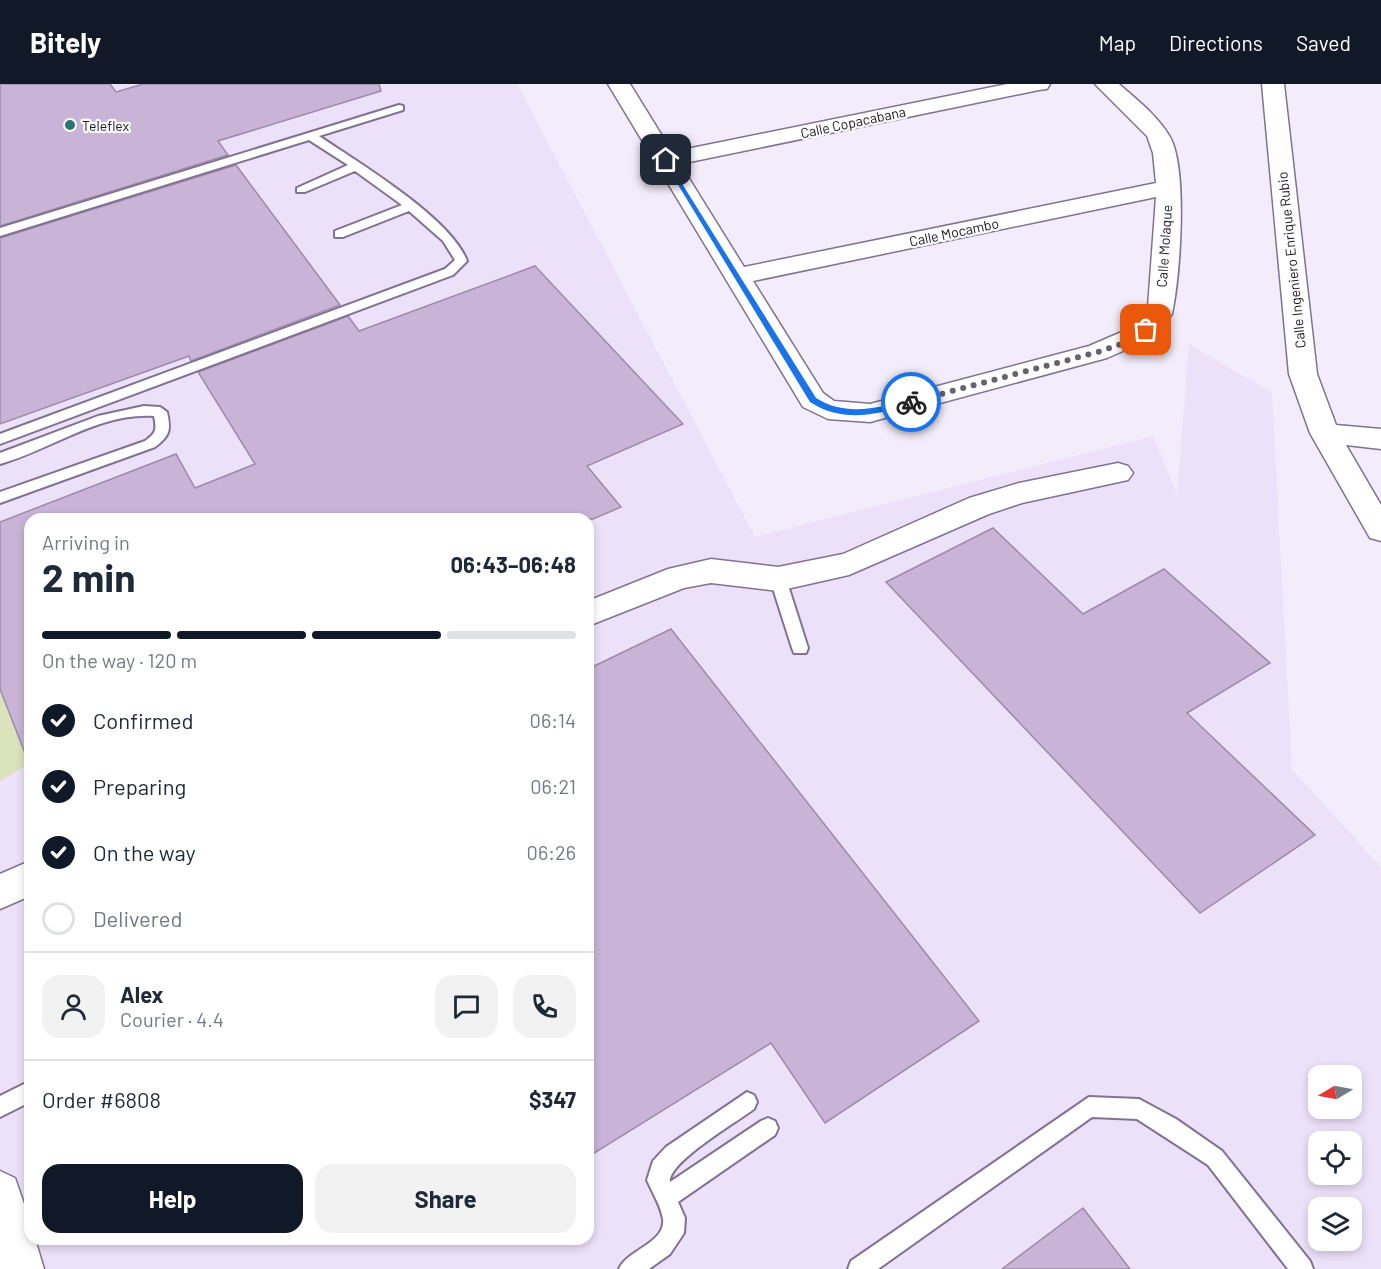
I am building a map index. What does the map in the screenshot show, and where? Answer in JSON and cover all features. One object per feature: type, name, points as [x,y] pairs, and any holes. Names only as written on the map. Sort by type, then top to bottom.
[{"type":"street","points":[[619,84],[739,276]]},
{"type":"street","name":"Calle Copacabana","points":[[666,160],[1039,84]]},
{"type":"street","name":"Calle Molaque","points":[[739,276],[813,400],[828,410],[870,413],[1098,352],[1127,342],[1146,330],[1160,313],[1169,187],[1164,149],[1157,135],[1106,84]]},
{"type":"street","name":"Calle Ingeniero Enrique Rubio","points":[[1273,84],[1303,374],[1311,404],[1324,433],[1381,530]]},
{"type":"street","name":"Calle Mocambo","points":[[739,276],[1169,187]]},
{"type":"street","points":[[1324,433],[1381,439]]},
{"type":"street","points":[[594,612],[678,577],[711,571],[778,579],[849,564],[979,506],[1019,493],[1118,473]]},
{"type":"street","points":[[0,892],[24,881]]},
{"type":"street","points":[[0,1193],[22,1269]]},
{"type":"lane","points":[[0,232],[399,108]]},
{"type":"lane","points":[[0,440],[449,272],[461,261],[458,249],[410,206],[310,135]]},
{"type":"lane","points":[[301,190],[356,166]]},
{"type":"lane","points":[[339,234],[410,206]]},
{"type":"lane","points":[[0,459],[117,415],[149,409],[160,412],[163,418],[161,436],[150,444],[0,498]]},
{"type":"lane","points":[[778,579],[800,648]]},
{"type":"lane","points":[[0,1107],[24,1094]]},
{"type":"lane","points":[[630,1269],[662,1246],[673,1233],[674,1218],[658,1180],[661,1169],[673,1154],[747,1102]]},
{"type":"lane","points":[[859,1269],[1089,1107],[1139,1109],[1169,1126],[1215,1158],[1302,1269]]},
{"type":"lane","points":[[665,1198],[768,1128]]},
{"type":"shaded area","points":[[0,84],[517,84],[755,537],[1153,436],[1177,494],[1189,344],[1272,393],[1292,769],[1381,867],[1381,1269],[0,1269]]},
{"type":"green space","points":[[0,689],[24,751],[24,767],[0,781]]},
{"type":"building","points":[[0,84],[110,84],[116,92],[143,84],[379,84],[381,91],[218,141],[228,155],[0,226]]},
{"type":"building","points":[[236,165],[340,305],[191,361],[189,356],[0,424],[0,238]]},
{"type":"building","points":[[535,266],[683,424],[587,466],[621,507],[594,519],[594,513],[24,513],[24,751],[0,689],[0,522],[176,454],[195,488],[255,464],[198,372],[348,316],[359,331]]},
{"type":"building","points":[[993,528],[1083,614],[1164,569],[1270,663],[1187,713],[1315,835],[1200,913],[886,582]]},
{"type":"building","points":[[671,629],[979,1021],[825,1123],[771,1043],[594,1153],[594,666]]},
{"type":"building","points":[[1083,1208],[1130,1269],[1002,1269]]},
{"type":"way so far","points":[[911,402],[1098,352],[1127,342],[1146,330]]},
{"type":"place","name":"Teleflex","points":[[70,125]]},
{"type":"route","points":[[666,160],[813,400],[828,410],[870,413],[911,402]]}]
